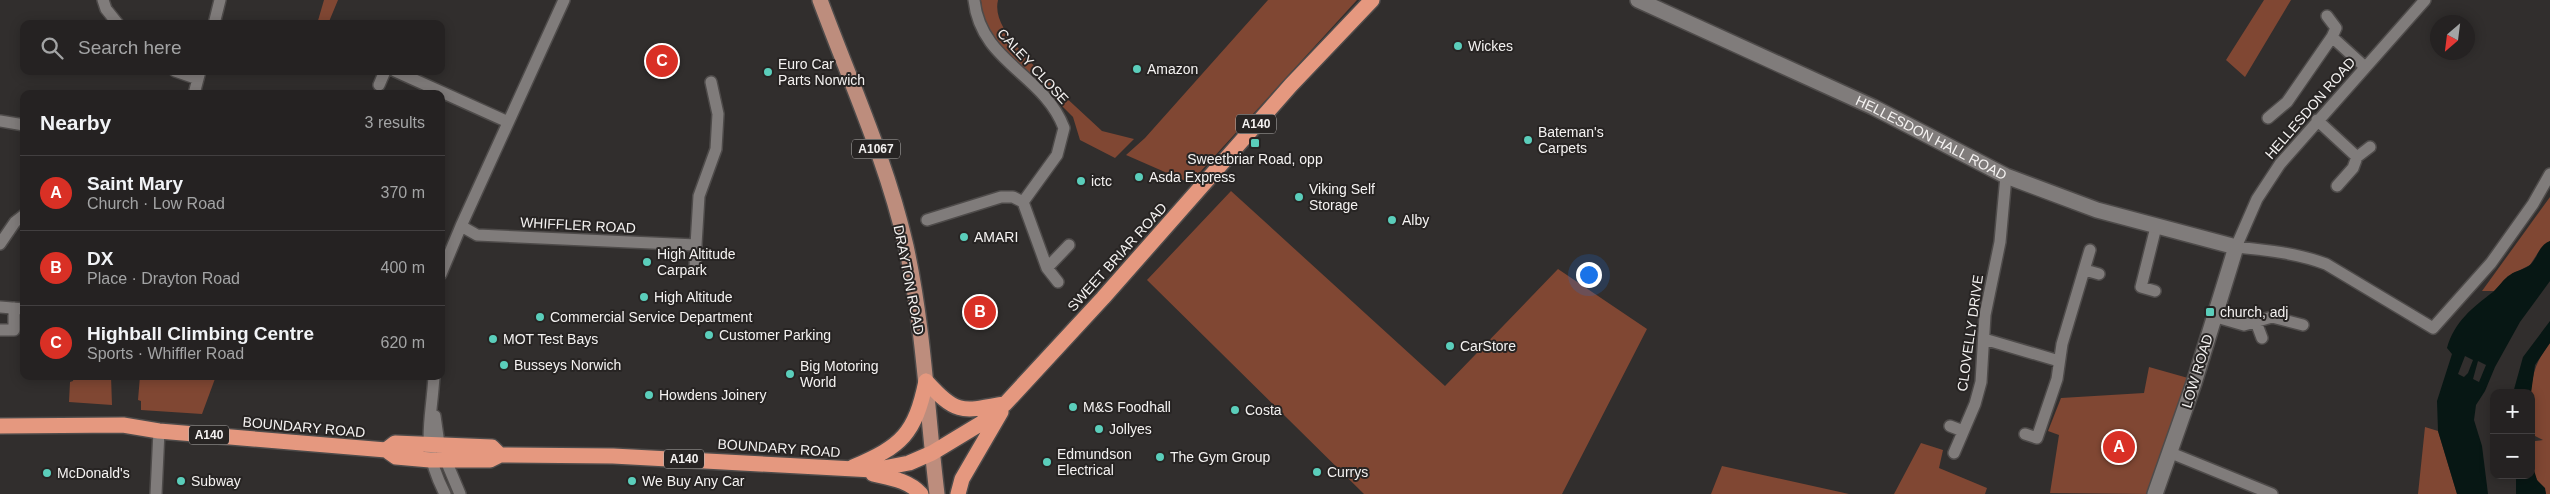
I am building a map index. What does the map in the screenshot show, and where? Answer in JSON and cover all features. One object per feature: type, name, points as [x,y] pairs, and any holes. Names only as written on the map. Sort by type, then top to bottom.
[{"type":"highway","name":"SWEET BRIAR ROAD","points":[[932,453],[967,433],[1005,404],[1109,291],[1285,92],[1372,0]]},
{"type":"highway","points":[[926,381],[943,400],[955,408],[970,410],[1005,404]]},
{"type":"highway","name":"A140","points":[[847,469],[879,456],[903,438],[920,410],[926,381]]},
{"type":"highway","name":"A140","points":[[958,494],[962,479],[1005,404]]},
{"type":"highway","name":"BOUNDARY ROAD","points":[[0,426],[75,427],[123,425],[159,431],[386,450],[396,457],[430,460],[490,460],[500,455],[613,456],[847,469],[891,468],[913,462],[932,453]]},
{"type":"highway","name":"BOUNDARY ROAD","points":[[386,450],[394,443],[434,443],[492,447],[500,455]]},
{"type":"highway","points":[[847,469],[903,482],[913,486],[921,494]]},
{"type":"main road","name":"DRAYTON ROAD","points":[[820,0],[881,163],[906,246],[926,381],[932,453]]},
{"type":"main road","name":"A1067","points":[[932,453],[937,494]]},
{"type":"street","points":[[103,0],[106,9],[115,20]]},
{"type":"street","points":[[215,20],[220,0]]},
{"type":"street","points":[[445,264],[564,0]]},
{"type":"street","name":"CALEY CLOSE","points":[[974,0],[978,24],[988,43],[1051,102],[1064,128],[1057,155],[1023,202]]},
{"type":"street","name":"HELLESDON HALL ROAD","points":[[1638,0],[1864,103],[2006,176],[2060,198],[2156,227],[2236,247]]},
{"type":"street","name":"HELLESDON ROAD","points":[[2236,247],[2267,181],[2317,120],[2425,0]]},
{"type":"street","points":[[2327,16],[2365,67]]},
{"type":"street","points":[[2268,118],[2282,114],[2287,102],[2338,29]]},
{"type":"street","points":[[195,90],[199,75]]},
{"type":"street","points":[[379,85],[383,75]]},
{"type":"street","points":[[404,75],[437,90]]},
{"type":"street","points":[[695,268],[699,196],[716,149],[718,114],[711,82]]},
{"type":"street","points":[[445,94],[508,122]]},
{"type":"street","points":[[2317,120],[2357,156]]},
{"type":"street","points":[[0,121],[20,124]]},
{"type":"street","points":[[2337,186],[2353,168],[2357,156],[2370,147]]},
{"type":"street","points":[[2236,247],[2311,258],[2326,264],[2433,328],[2491,263],[2533,204],[2550,174]]},
{"type":"street","name":"CLOVELLY DRIVE","points":[[1954,453],[1975,404],[1980,382],[1986,315],[2000,242],[2006,176]]},
{"type":"street","points":[[927,220],[1001,197],[1013,197],[1023,202],[1047,268],[1058,282]]},
{"type":"street","points":[[0,244],[15,222],[20,218]]},
{"type":"street","name":"WHIFFLER ROAD","points":[[461,226],[477,235],[696,245]]},
{"type":"street","points":[[2155,291],[2141,286],[2156,227]]},
{"type":"street","points":[[1047,268],[1069,245]]},
{"type":"street","name":"LOW ROAD","points":[[2155,494],[2171,453],[2236,247]]},
{"type":"street","points":[[2037,438],[2057,379],[2059,361],[2090,250]]},
{"type":"street","points":[[2084,270],[2099,274]]},
{"type":"street","points":[[0,307],[19,309],[19,330],[1,330]]},
{"type":"street","points":[[2213,316],[2244,325],[2272,317],[2303,325]]},
{"type":"street","points":[[2256,322],[2262,338]]},
{"type":"street","points":[[1984,338],[2059,361]]},
{"type":"street","points":[[434,380],[432,410],[429,415],[434,443],[430,460],[445,494]]},
{"type":"street","points":[[1950,426],[1963,432]]},
{"type":"street","points":[[156,494],[159,431]]},
{"type":"street","points":[[2025,434],[2049,442]]},
{"type":"street","points":[[434,443],[446,459],[460,494]]},
{"type":"street","points":[[2171,453],[2272,494]]},
{"type":"shaded area","points":[[324,0],[338,0],[330,20],[318,20]]},
{"type":"shaded area","points":[[981,0],[998,0],[997,9],[1003,28],[1035,67],[1030,73],[1005,49],[991,32],[986,22]]},
{"type":"shaded area","points":[[1268,0],[1357,0],[1190,183],[1126,155],[1145,138]]},
{"type":"shaded area","points":[[2264,0],[2291,0],[2245,77],[2226,60]]},
{"type":"shaded area","points":[[1048,81],[1102,131],[1134,139],[1115,158],[1080,140],[1073,117],[1042,86]]},
{"type":"shaded area","points":[[1231,191],[1445,386],[1558,269],[1647,329],[1562,494],[1364,494],[1147,280]]},
{"type":"shaded area","points":[[2550,197],[2550,241],[2541,248],[2530,265],[2508,276],[2494,291],[2482,291]]},
{"type":"shaded area","points":[[2550,241],[2550,281],[2520,322],[2476,405],[2474,420],[2482,446],[2488,494],[2457,494],[2438,431],[2437,401],[2452,354],[2447,348],[2450,339],[2459,323],[2472,309],[2508,277],[2531,264],[2546,243]],"holes":[[[2465,356],[2473,360],[2468,373],[2464,377],[2458,374]],[[2478,361],[2486,365],[2479,382],[2473,379]]]},
{"type":"shaded area","points":[[2550,321],[2550,343],[2535,365],[2532,389],[2514,389],[2523,357]]},
{"type":"shaded area","points":[[2550,343],[2550,494],[2546,494],[2535,475],[2535,441],[2543,440],[2535,436],[2535,389],[2532,389],[2533,375],[2542,354]]},
{"type":"shaded area","points":[[2149,367],[2188,378],[2173,431],[2149,494],[2050,493],[2059,435],[2048,431],[2061,398],[2144,393]]},
{"type":"shaded area","points":[[111,380],[112,405],[69,402],[70,382]]},
{"type":"shaded area","points":[[140,380],[215,380],[202,414],[141,410],[141,401],[138,400]]},
{"type":"shaded area","points":[[2425,427],[2438,431],[2457,494],[2418,494]]},
{"type":"shaded area","points":[[1921,443],[1943,450],[1939,468],[1987,488],[1985,494],[1894,494]]},
{"type":"shaded area","points":[[1722,466],[1849,494],[1711,494]]},
{"type":"shaded area","points":[[2535,473],[2537,480],[2545,488],[2546,494],[2516,494],[2516,479],[2535,479]]},
{"type":"place","name":"Wickes","points":[[1458,46]]},
{"type":"place","name":"Highball Climbing Centre","points":[[662,61]]},
{"type":"place","name":"Amazon","points":[[1137,69]]},
{"type":"place","name":"Euro Car Parts Norwich","points":[[768,72]]},
{"type":"place","name":"Bateman's Carpets","points":[[1528,140]]},
{"type":"place","name":"Sweetbriar Road, opp","points":[[1255,143]]},
{"type":"place","name":"Asda Express","points":[[1139,177]]},
{"type":"place","name":"ictc","points":[[1081,181]]},
{"type":"place","name":"Viking Self Storage","points":[[1299,197]]},
{"type":"place","name":"Alby","points":[[1392,220]]},
{"type":"place","name":"AMARI","points":[[964,237]]},
{"type":"place","name":"High Altitude Carpark","points":[[647,262]]},
{"type":"place","name":"High Altitude","points":[[644,297]]},
{"type":"place","name":"DX","points":[[980,312]]},
{"type":"place","name":"church, adj","points":[[2210,312]]},
{"type":"place","name":"Commercial Service Department","points":[[540,317]]},
{"type":"place","name":"Customer Parking","points":[[709,335]]},
{"type":"place","name":"MOT Test Bays","points":[[493,339]]},
{"type":"place","name":"CarStore","points":[[1450,346]]},
{"type":"place","name":"Busseys Norwich","points":[[504,365]]},
{"type":"place","name":"Big Motoring World","points":[[790,374]]},
{"type":"place","name":"Howdens Joinery","points":[[649,395]]},
{"type":"place","name":"M&S Foodhall","points":[[1073,407]]},
{"type":"place","name":"Costa","points":[[1235,410]]},
{"type":"place","name":"Jollyes","points":[[1099,429]]},
{"type":"place","name":"Saint Mary","points":[[2119,447]]},
{"type":"place","name":"The Gym Group","points":[[1160,457]]},
{"type":"place","name":"Edmundson Electrical","points":[[1047,462]]},
{"type":"place","name":"Currys","points":[[1317,472]]},
{"type":"place","name":"McDonald's","points":[[47,473]]},
{"type":"place","name":"Subway","points":[[181,481]]},
{"type":"place","name":"We Buy Any Car","points":[[632,481]]}]
